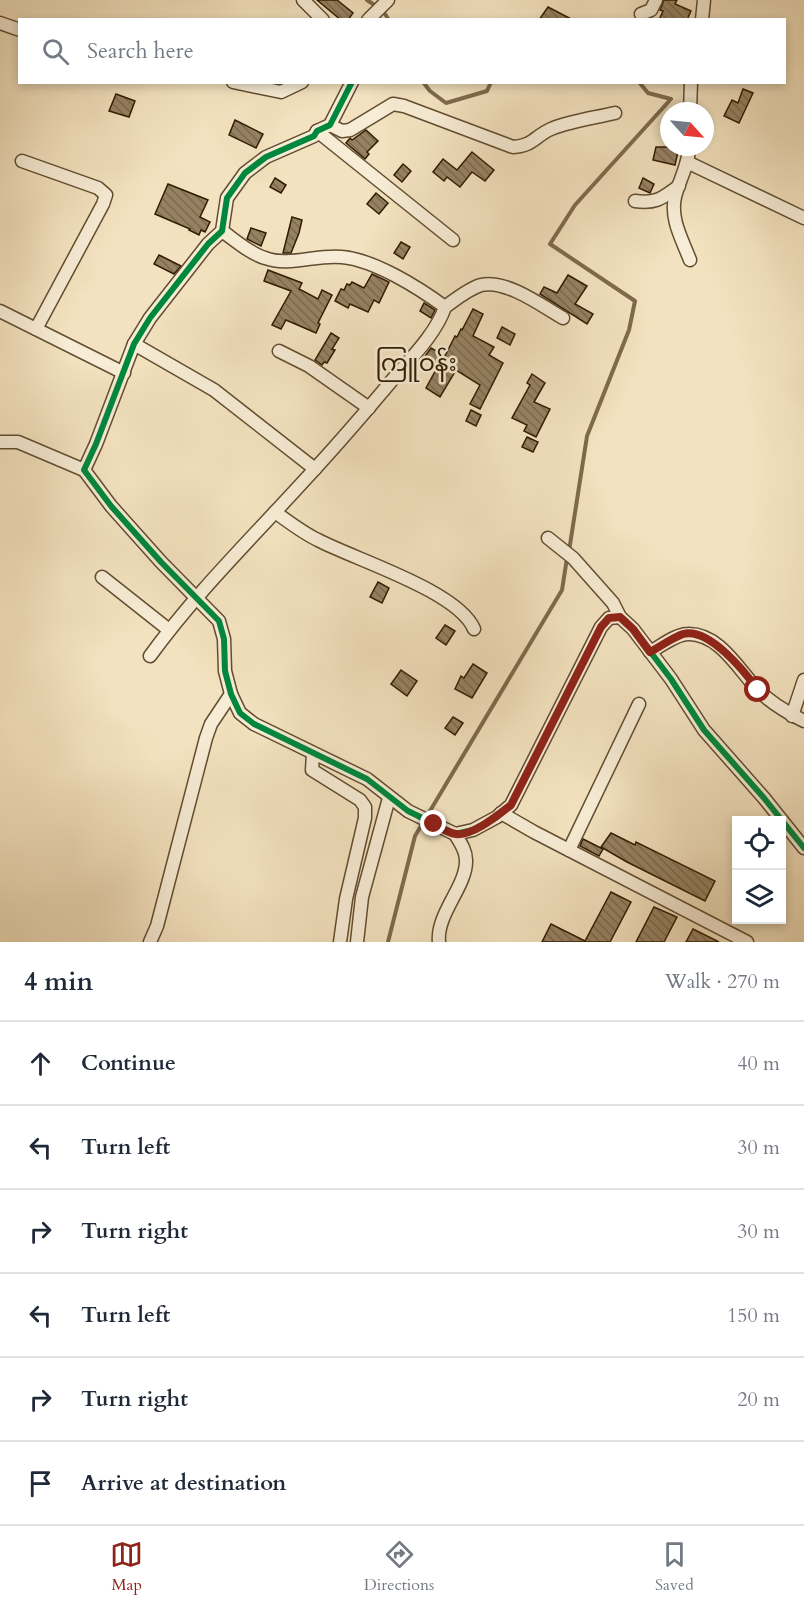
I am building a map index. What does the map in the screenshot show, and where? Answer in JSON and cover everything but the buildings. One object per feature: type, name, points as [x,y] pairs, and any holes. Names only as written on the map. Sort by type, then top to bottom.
[{"type":"street","points":[[303,0],[321,18]]},
{"type":"street","points":[[371,16],[388,0]]},
{"type":"street","points":[[641,14],[651,10],[657,0]]},
{"type":"street","points":[[702,18],[704,0]]},
{"type":"street","points":[[0,23],[18,29]]},
{"type":"street","points":[[243,84],[281,92],[298,84]]},
{"type":"street","points":[[84,470],[134,344],[150,318],[208,244],[222,231],[227,198],[245,173],[266,157],[314,136],[317,131],[330,125],[351,84]]},
{"type":"street","points":[[690,84],[690,102]]},
{"type":"street","points":[[330,125],[342,131],[350,130],[393,104],[404,106],[513,147],[534,142],[548,130],[615,113]]},
{"type":"street","points":[[317,131],[453,240]]},
{"type":"street","points":[[688,156],[675,195],[673,212],[690,260]]},
{"type":"street","points":[[22,161],[98,188],[106,195],[104,204],[36,329]]},
{"type":"street","points":[[687,162],[804,218]]},
{"type":"street","points":[[635,201],[649,203],[660,200],[680,185]]},
{"type":"street","points":[[222,231],[254,254],[266,259],[280,261],[342,257],[363,262],[402,281],[445,307]]},
{"type":"street","points":[[150,656],[196,597],[369,408],[441,320],[445,307],[474,288],[490,284],[512,289],[563,318]]},
{"type":"street","points":[[0,311],[124,373]]},
{"type":"street","points":[[134,344],[214,390],[315,469]]},
{"type":"street","points":[[279,351],[309,366],[369,408]]},
{"type":"street","points":[[0,442],[18,442],[84,470],[111,506],[219,621],[224,639],[225,672],[231,694],[240,713],[254,724],[367,779],[408,812],[455,834],[464,849],[466,862],[442,921],[438,936],[439,942]]},
{"type":"street","points":[[275,513],[317,540],[409,580],[455,606],[470,619],[474,629]]},
{"type":"street","points":[[548,538],[568,555],[613,603],[620,617],[633,629],[704,730],[764,798],[804,848]]},
{"type":"street","points":[[102,578],[170,630]]},
{"type":"street","points":[[455,834],[473,830],[506,817],[601,627],[609,618],[620,617]]},
{"type":"street","points":[[650,652],[685,634],[699,635],[713,642],[741,667],[758,690],[801,719],[804,680]]},
{"type":"street","points":[[150,942],[157,926],[206,738],[211,724],[231,694]]},
{"type":"street","points":[[569,850],[639,704]]},
{"type":"street","points":[[313,754],[312,770],[360,800],[365,807],[365,818],[346,899],[340,942]]},
{"type":"street","points":[[357,942],[362,897],[389,798]]},
{"type":"street","points":[[506,817],[747,942]]},
{"type":"waterway","points":[[367,0],[376,6]]},
{"type":"waterway","points":[[383,11],[388,18]]},
{"type":"waterway","points":[[425,84],[446,103],[487,91],[490,84]]},
{"type":"waterway","points":[[569,551],[587,436],[629,330],[635,301],[550,244],[575,205],[671,99],[648,93],[641,84]]},
{"type":"waterway","points":[[388,942],[415,836],[562,590],[567,558]]},
{"type":"cycle path","points":[[351,84],[330,125],[317,131],[314,136],[266,157],[245,173],[227,198],[222,231],[208,244],[150,318],[134,344],[84,470],[111,506],[161,562],[219,621],[224,639],[225,671],[231,694],[240,713],[254,724],[367,779],[408,811],[455,834],[473,830],[497,817],[511,805],[601,627],[609,618],[620,617],[633,629],[671,679],[704,730],[764,798],[804,848]]},
{"type":"district","name":"ကြူဝန်း","points":[[416,363]]},
{"type":"route","points":[[434,824],[455,834],[464,833],[497,817],[511,805],[601,627],[609,618],[620,617],[633,629],[650,652],[685,634],[699,635],[713,642],[741,667],[758,690]]}]
